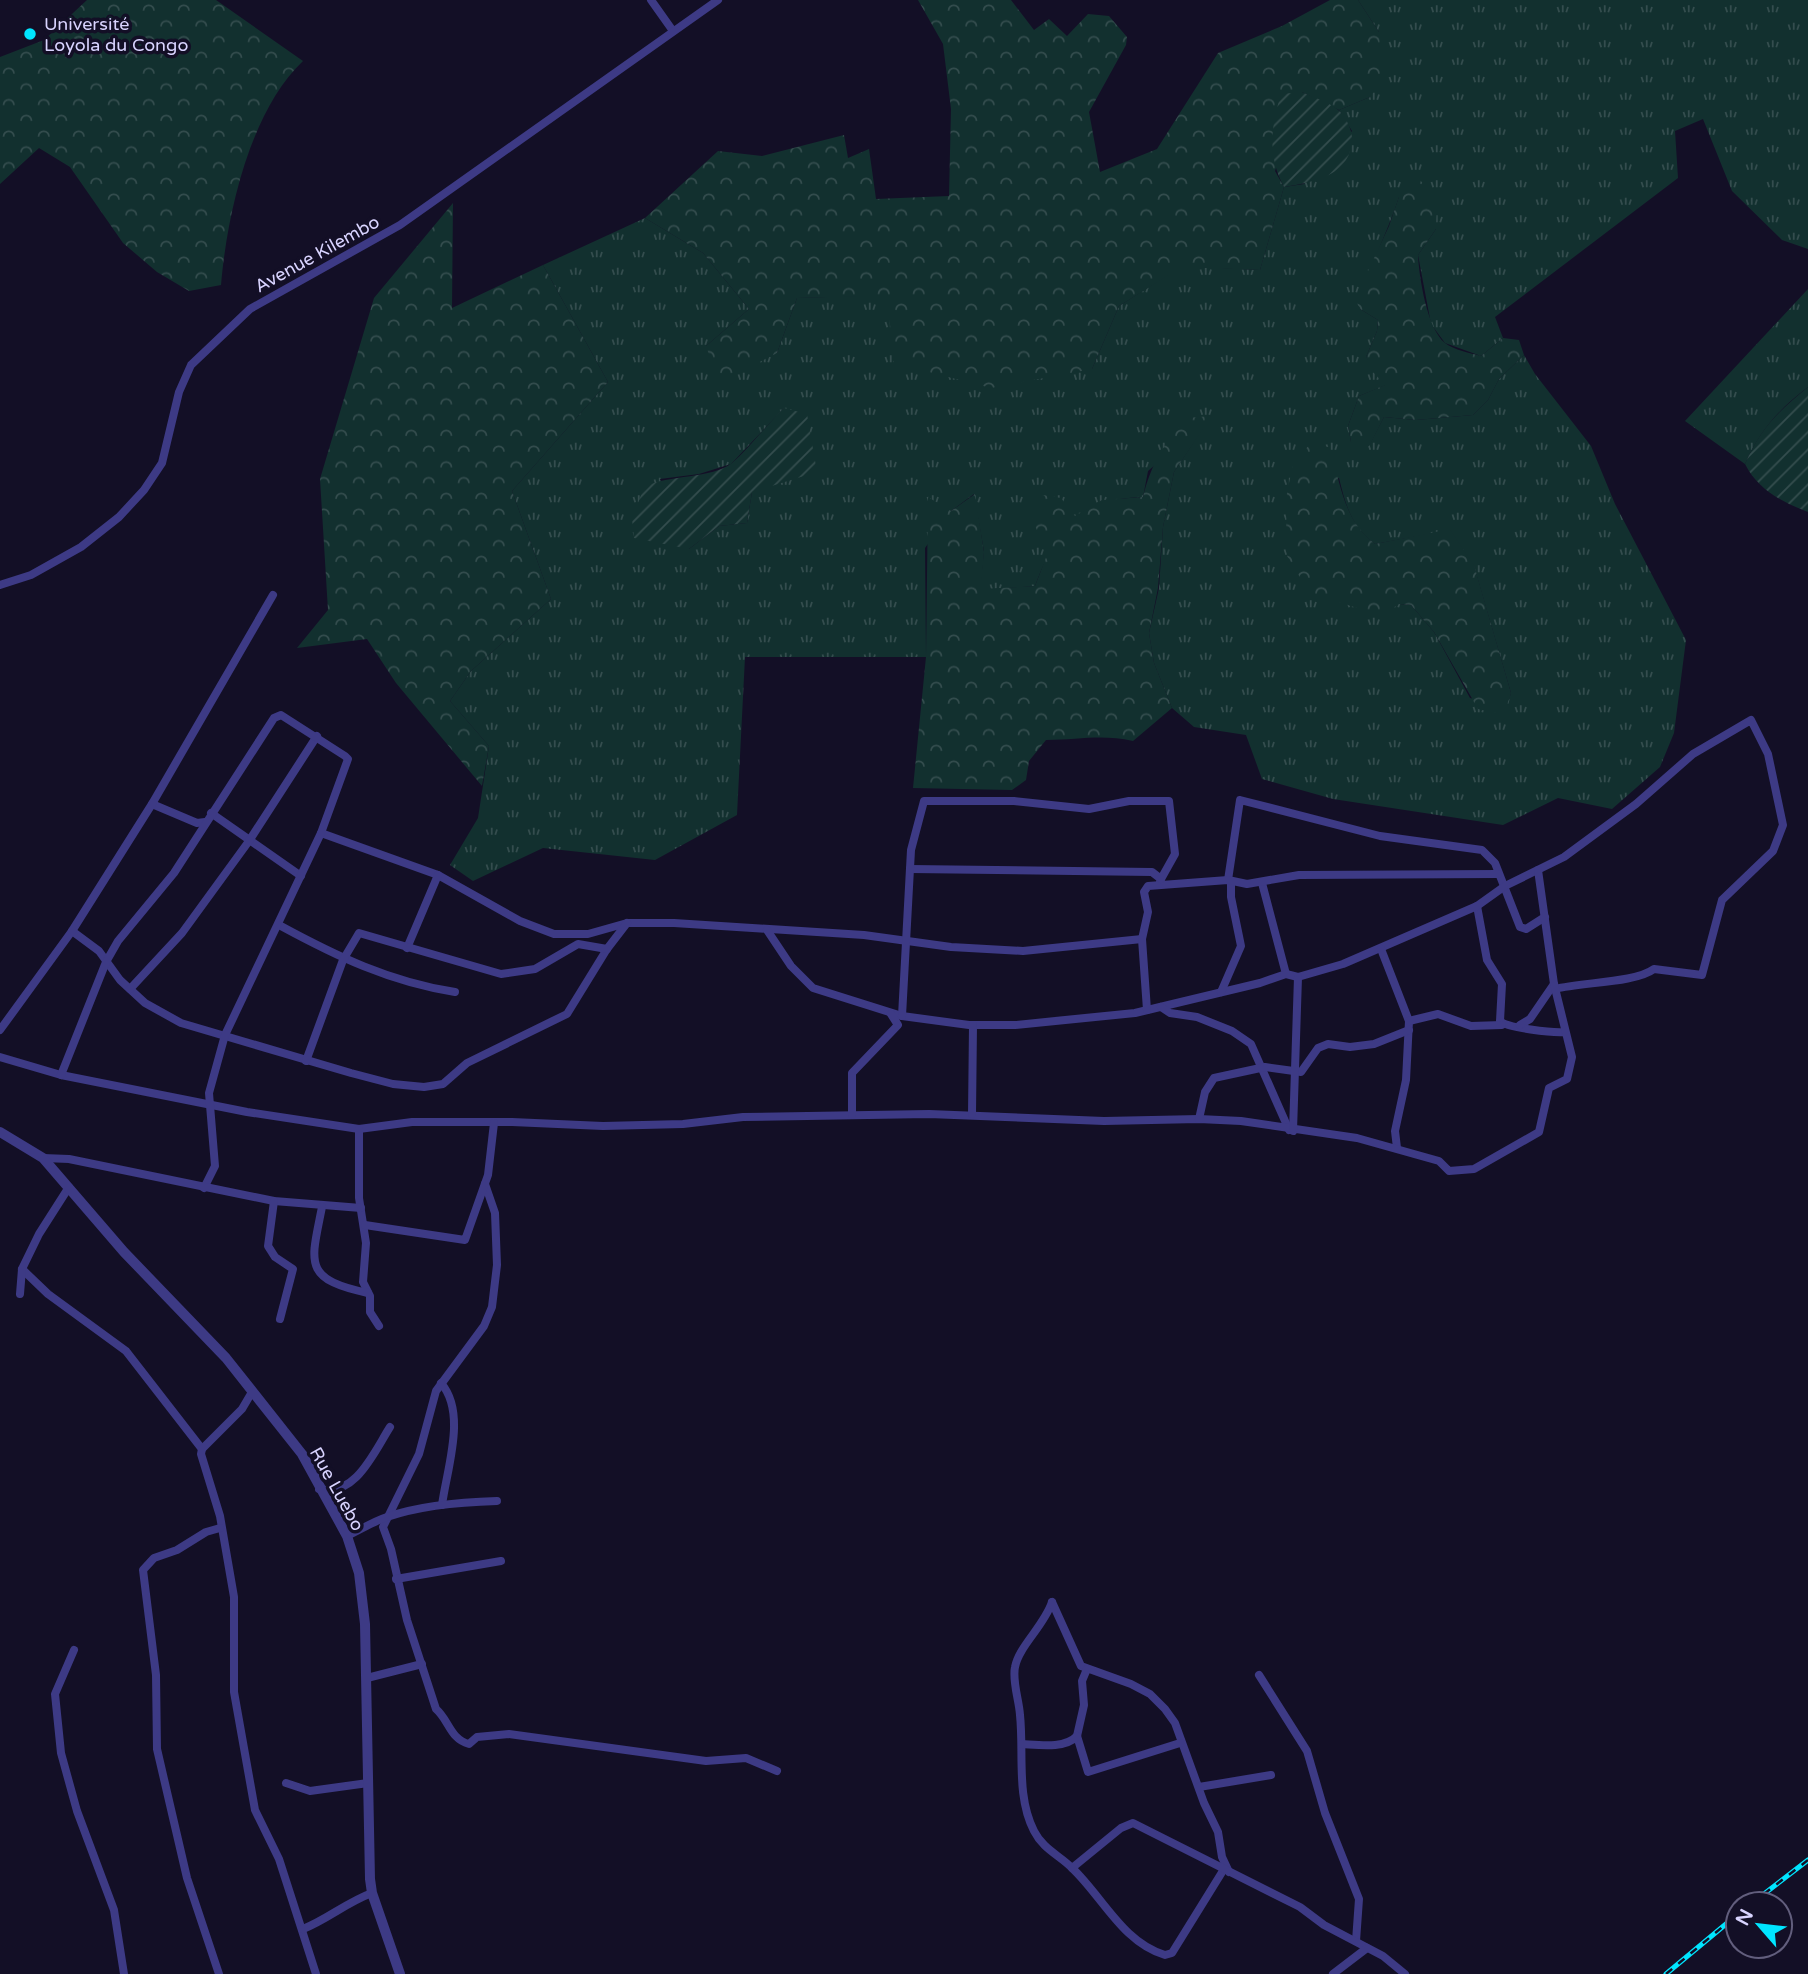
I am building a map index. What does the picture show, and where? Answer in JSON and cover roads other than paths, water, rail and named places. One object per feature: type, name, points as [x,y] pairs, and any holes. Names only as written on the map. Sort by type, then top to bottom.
[{"type":"street","points":[[651,0],[673,32]]},
{"type":"street","name":"Avenue Kilembo","points":[[0,585],[32,575],[81,548],[119,517],[144,490],[162,463],[180,392],[191,365],[250,309],[400,225],[718,0]]},
{"type":"street","points":[[0,1030],[72,931],[152,804],[273,595]]},
{"type":"street","points":[[61,1075],[106,962],[130,925],[174,873],[277,715],[317,736],[348,759],[321,833],[225,1035],[209,1093],[215,1166],[204,1188]]},
{"type":"street","points":[[767,930],[791,966],[813,988],[902,1016],[973,1025],[1062,1022],[1147,1010],[1286,974],[1298,977],[1381,948],[1420,928],[1477,906],[1505,886],[1564,857],[1602,831],[1693,754],[1751,720],[1768,754],[1783,825],[1773,851],[1721,900],[1702,975],[1654,968],[1642,978],[1554,987],[1530,1019],[1520,1025]]},
{"type":"street","points":[[131,989],[183,933],[249,841],[317,736]]},
{"type":"street","points":[[1222,992],[1241,946],[1229,881],[1240,800],[1380,836],[1482,850],[1495,863],[1520,927],[1526,929],[1545,917]]},
{"type":"street","points":[[902,1016],[911,850],[924,801],[1014,801],[1089,809],[1129,801],[1169,801],[1175,853],[1159,882]]},
{"type":"street","points":[[152,804],[197,823],[205,822]]},
{"type":"street","points":[[211,813],[301,876]]},
{"type":"street","points":[[321,833],[438,875],[520,921],[554,934],[588,934],[627,923],[709,924],[1023,951],[1142,939]]},
{"type":"street","points":[[910,869],[1152,872],[1159,882]]},
{"type":"street","points":[[0,1057],[61,1075],[290,1120],[359,1129],[412,1122],[603,1126],[683,1124],[743,1117],[852,1115],[972,1114],[1104,1121],[1199,1119],[1241,1121],[1357,1138],[1439,1161],[1449,1171],[1474,1169],[1539,1132],[1543,1125],[1542,1110],[1547,1105],[1549,1088],[1566,1080],[1570,1071],[1572,1057],[1554,987],[1538,870]]},
{"type":"street","points":[[1147,1010],[1142,939],[1148,912],[1144,892],[1145,888],[1159,882],[1229,881],[1247,884],[1299,875],[1498,874]]},
{"type":"street","points":[[407,948],[438,875]]},
{"type":"street","points":[[1262,883],[1286,974]]},
{"type":"street","points":[[1477,906],[1487,960],[1502,984],[1502,1025]]},
{"type":"street","points":[[72,931],[99,951],[120,980],[152,1008],[181,1023],[393,1084],[424,1087],[443,1084],[467,1063],[567,1014],[607,949],[627,923]]},
{"type":"street","points":[[279,925],[343,960],[424,987],[455,992]]},
{"type":"street","points":[[306,1061],[343,960],[359,933],[501,974],[535,969],[578,944],[607,949]]},
{"type":"street","points":[[1381,948],[1409,1025],[1405,1091],[1395,1131],[1397,1148]]},
{"type":"street","points":[[1291,1130],[1296,1073],[1298,977]]},
{"type":"street","points":[[99,980],[120,980]]},
{"type":"street","points":[[1161,1007],[1170,1013],[1197,1017],[1232,1031],[1251,1044],[1291,1130]]},
{"type":"street","points":[[852,1115],[852,1073],[898,1025],[891,1013]]},
{"type":"street","points":[[1199,1119],[1205,1092],[1214,1078],[1272,1067],[1296,1073],[1305,1068],[1318,1048],[1328,1044],[1374,1045],[1409,1025],[1438,1014],[1471,1026],[1520,1025],[1543,1033],[1565,1032]]},
{"type":"street","points":[[972,1114],[973,1025]]},
{"type":"street","points":[[365,1225],[463,1241],[473,1222],[485,1184],[495,1123]]},
{"type":"street","points":[[359,1129],[361,1209],[365,1225],[363,1282],[368,1293],[370,1312],[379,1326]]},
{"type":"street","name":"Rue Luebo","points":[[0,1132],[43,1158],[124,1252],[226,1358],[302,1454],[347,1536],[363,1598],[372,1893],[400,1974]]},
{"type":"street","points":[[43,1158],[69,1160],[274,1201],[361,1209]]},
{"type":"street","points":[[485,1184],[495,1213],[497,1265],[492,1307],[478,1334],[441,1383],[433,1400],[419,1454],[383,1527],[436,1709],[447,1718],[448,1728],[463,1743],[470,1744],[477,1737],[509,1734],[706,1761],[747,1758],[777,1771]]},
{"type":"street","points":[[20,1294],[22,1269],[46,1221],[69,1187]]},
{"type":"street","points":[[274,1201],[268,1246],[275,1257],[293,1269],[280,1319]]},
{"type":"street","points":[[322,1207],[313,1256],[315,1267],[333,1282],[368,1293]]},
{"type":"street","points":[[473,1222],[485,1212],[495,1213]]},
{"type":"street","points":[[22,1269],[48,1294],[126,1351],[202,1449],[234,1597],[234,1692],[255,1810],[279,1859],[316,1974]]},
{"type":"street","points":[[441,1383],[450,1394],[454,1414],[442,1505]]},
{"type":"street","points":[[202,1449],[242,1409],[252,1392]]},
{"type":"street","points":[[319,1489],[338,1491],[349,1483],[365,1467],[390,1427]]},
{"type":"street","points":[[347,1536],[387,1517],[442,1505],[497,1501]]},
{"type":"street","points":[[219,1974],[187,1878],[156,1749],[156,1675],[143,1570],[154,1558],[177,1550],[206,1532],[220,1528]]},
{"type":"street","points":[[396,1579],[501,1562]]},
{"type":"street","points":[[1052,1602],[1077,1660],[1087,1669],[1150,1694],[1175,1723],[1180,1743],[1218,1832],[1226,1870],[1172,1953],[1165,1955],[1121,1925],[1072,1868],[1049,1852],[1030,1821],[1022,1785],[1022,1744],[1014,1669],[1018,1657],[1045,1622],[1052,1602]]},
{"type":"street","points":[[74,1650],[55,1694],[61,1754],[77,1811],[114,1910],[124,1974]]},
{"type":"street","points":[[367,1678],[422,1664]]},
{"type":"street","points":[[1087,1669],[1082,1681],[1084,1705],[1077,1736],[1087,1771],[1090,1773],[1180,1743]]},
{"type":"street","points":[[1259,1675],[1307,1751],[1325,1813],[1359,1899],[1356,1941]]},
{"type":"street","points":[[1022,1744],[1055,1745],[1072,1741],[1077,1736]]},
{"type":"street","points":[[1199,1787],[1271,1775]]},
{"type":"street","points":[[286,1783],[310,1791],[368,1783]]},
{"type":"street","points":[[1072,1868],[1121,1828],[1133,1823],[1300,1907],[1324,1925],[1356,1941],[1405,1974]]},
{"type":"street","points":[[303,1929],[325,1920],[343,1906],[372,1893]]},
{"type":"street","points":[[1333,1974],[1367,1948]]},
{"type":"railway","points":[[1769,1890],[1808,1860]]},
{"type":"railway","points":[[1666,1974],[1724,1926]]},
{"type":"place","name":"Université Loyola du Congo","points":[[30,34]]}]
